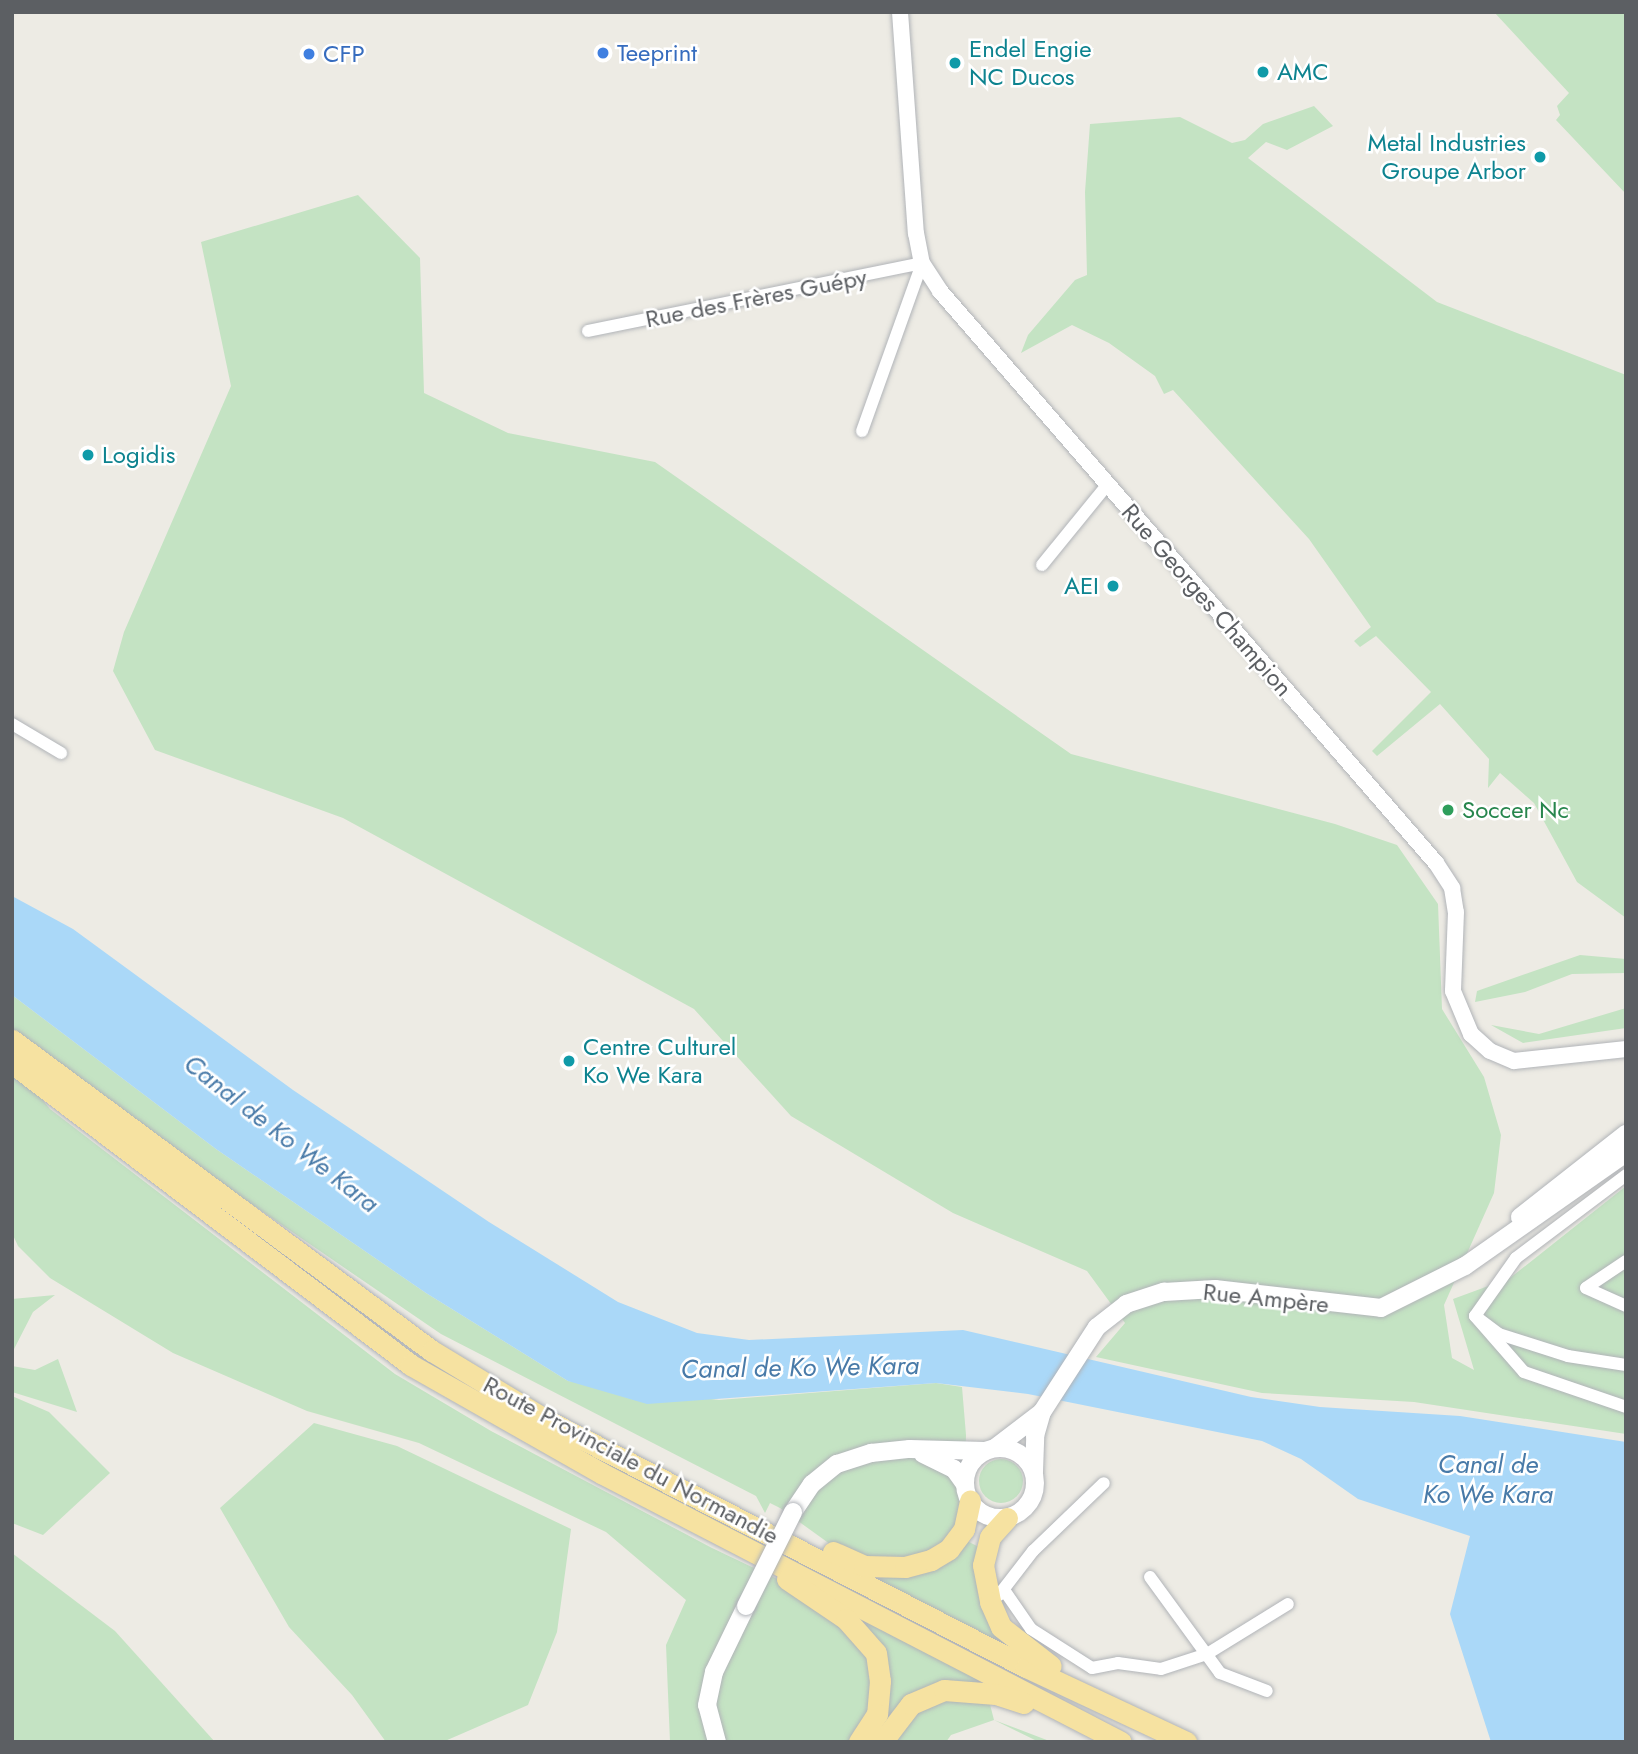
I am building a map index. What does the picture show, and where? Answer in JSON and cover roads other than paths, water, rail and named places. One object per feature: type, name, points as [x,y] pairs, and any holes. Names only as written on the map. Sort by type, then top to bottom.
[{"type":"highway","name":"Route Provinciale du Normandie","points":[[12,1040],[432,1351],[546,1420],[1026,1667],[1080,1688],[1186,1742]]},
{"type":"highway","name":"Route Provinciale du Normandie","points":[[12,1063],[411,1365],[506,1422],[1121,1742]]},
{"type":"highway","points":[[744,1521],[795,1535],[864,1566],[905,1567],[949,1549],[964,1529],[968,1492]]},
{"type":"highway","points":[[1007,1518],[990,1536],[982,1565],[997,1596],[1001,1627],[1080,1688]]},
{"type":"highway","points":[[737,1542],[846,1619],[876,1653],[880,1681],[877,1714],[859,1742]]},
{"type":"highway","points":[[882,1742],[911,1704],[944,1690],[996,1694],[1089,1726]]},
{"type":"main road","name":"Rue Ampère","points":[[1465,1266],[1626,1134]]},
{"type":"main road","name":"Rue Ampère","points":[[1046,1407],[1097,1327],[1126,1304],[1164,1292],[1215,1289],[1381,1308],[1465,1266],[1626,1150]]},
{"type":"main road","points":[[968,1492],[970,1465],[1046,1407]]},
{"type":"main road","points":[[910,1449],[954,1469],[986,1515],[1007,1518],[1031,1501],[1035,1436],[1046,1407]]},
{"type":"main road","points":[[717,1742],[707,1705],[714,1672],[793,1512],[812,1484],[837,1464],[871,1453],[910,1449],[1014,1451],[1034,1472]]},
{"type":"street","name":"Rue Georges Champion","points":[[900,12],[916,233],[922,263],[940,291],[1436,863],[1452,888],[1456,912],[1453,991],[1471,1034],[1490,1051],[1514,1061],[1626,1049]]},
{"type":"street","name":"Rue des Frères Guépy","points":[[589,331],[922,263]]},
{"type":"street","points":[[862,430],[922,263]]},
{"type":"street","points":[[1042,565],[1107,485]]},
{"type":"street","points":[[12,724],[61,753]]},
{"type":"street","points":[[1475,1316],[1516,1258],[1626,1175]]},
{"type":"street","points":[[1626,1261],[1586,1288],[1626,1306]]},
{"type":"street","points":[[1475,1316],[1499,1335],[1568,1356],[1626,1365]]},
{"type":"street","points":[[1475,1316],[1524,1373],[1626,1407]]},
{"type":"street","points":[[1607,1362],[1626,1358]]},
{"type":"street","points":[[1104,1483],[1033,1551],[997,1596],[1031,1629],[1092,1668],[1118,1663],[1161,1670],[1207,1654],[1288,1604]]},
{"type":"street","points":[[1150,1577],[1220,1673],[1267,1691]]},
{"type":"water","name":"Canal de Ko We Kara","points":[[12,896],[73,929],[293,1090],[489,1222],[618,1302],[697,1333],[749,1340],[963,1330],[1251,1397],[1320,1407],[1460,1416],[1626,1442],[1626,1742],[1491,1742],[1450,1614],[1470,1536],[1358,1499],[1301,1459],[1262,1441],[1028,1394],[936,1383],[647,1404],[568,1381],[426,1293],[216,1149],[12,995]]},
{"type":"place","name":"Teeprint","points":[[603,53]]},
{"type":"place","name":"CFP","points":[[309,54]]},
{"type":"place","name":"Endel Engie NC Ducos","points":[[955,63]]},
{"type":"place","name":"AMC","points":[[1263,72]]},
{"type":"place","name":"Metal Industries Groupe Arbor","points":[[1540,157]]},
{"type":"place","name":"Logidis","points":[[88,455]]},
{"type":"place","name":"AEI","points":[[1113,586]]},
{"type":"place","name":"Soccer Nc","points":[[1448,810]]},
{"type":"place","name":"Centre Culturel Ko We Kara","points":[[569,1061]]}]
